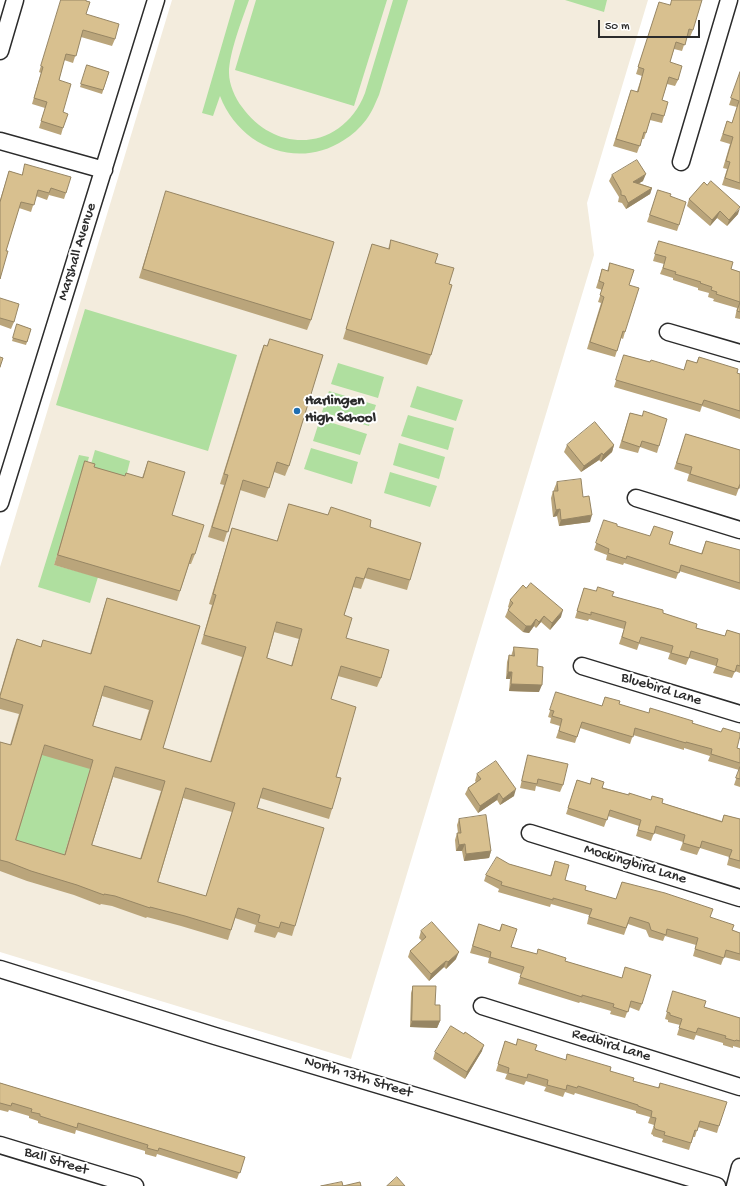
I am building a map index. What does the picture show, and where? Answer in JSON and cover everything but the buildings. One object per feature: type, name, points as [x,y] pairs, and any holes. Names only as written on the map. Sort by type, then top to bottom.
[{"type":"street","points":[[0,51],[15,0]]},
{"type":"street","name":"Marshall Avenue","points":[[0,503],[156,0]]},
{"type":"street","points":[[681,162],[729,0]]},
{"type":"street","points":[[0,141],[104,170]]},
{"type":"street","points":[[668,332],[740,353]]},
{"type":"street","points":[[636,498],[740,530]]},
{"type":"street","name":"Bluebird Lane","points":[[582,666],[740,714]]},
{"type":"street","name":"Mockingbird Lane","points":[[530,833],[740,898]]},
{"type":"street","name":"North 13th Street","points":[[0,969],[215,1036],[717,1186]]},
{"type":"street","name":"Redbird Lane","points":[[482,1006],[740,1087]]},
{"type":"street","name":"Ball Street","points":[[0,1145],[135,1186]]},
{"type":"street","points":[[735,1186],[740,1167]]},
{"type":"shaded area","name":"Harlingen High School","points":[[172,0],[648,0],[587,203],[594,255],[351,1059],[0,952],[0,567]]},
{"type":"green space","points":[[235,0],[249,0],[236,36],[231,56],[229,73],[230,82],[237,99],[256,123],[273,134],[290,139],[308,140],[326,135],[341,126],[355,112],[365,93],[393,0],[408,0],[379,95],[368,117],[356,131],[344,140],[326,149],[307,153],[289,153],[272,148],[255,140],[241,128],[229,114],[220,96],[213,116],[202,113]]},
{"type":"green space","points":[[256,0],[387,0],[354,106],[235,70]]},
{"type":"green space","points":[[565,0],[607,0],[604,12]]},
{"type":"green space","points":[[85,309],[237,355],[208,451],[56,405]]},
{"type":"green space","points":[[338,363],[384,377],[378,398],[331,384]]},
{"type":"green space","points":[[417,386],[463,400],[456,421],[410,407]]},
{"type":"green space","points":[[329,391],[376,405],[369,426],[322,412]]},
{"type":"green space","points":[[408,415],[454,428],[448,450],[401,436]]},
{"type":"green space","points":[[320,419],[367,434],[360,455],[313,441]]},
{"type":"green space","points":[[399,443],[445,457],[439,479],[393,465]]},
{"type":"green space","points":[[311,448],[358,462],[352,484],[304,469]]},
{"type":"green space","points":[[95,450],[130,461],[126,477],[89,471]]},
{"type":"green space","points":[[79,455],[89,457],[85,472],[82,471],[54,565],[98,577],[90,603],[38,587]]},
{"type":"green space","points":[[390,472],[437,486],[430,507],[384,493]]},
{"type":"green space","points":[[47,736],[90,769],[61,865],[12,850]]},
{"type":"place","name":"Harlingen High School","points":[[297,411]]}]
